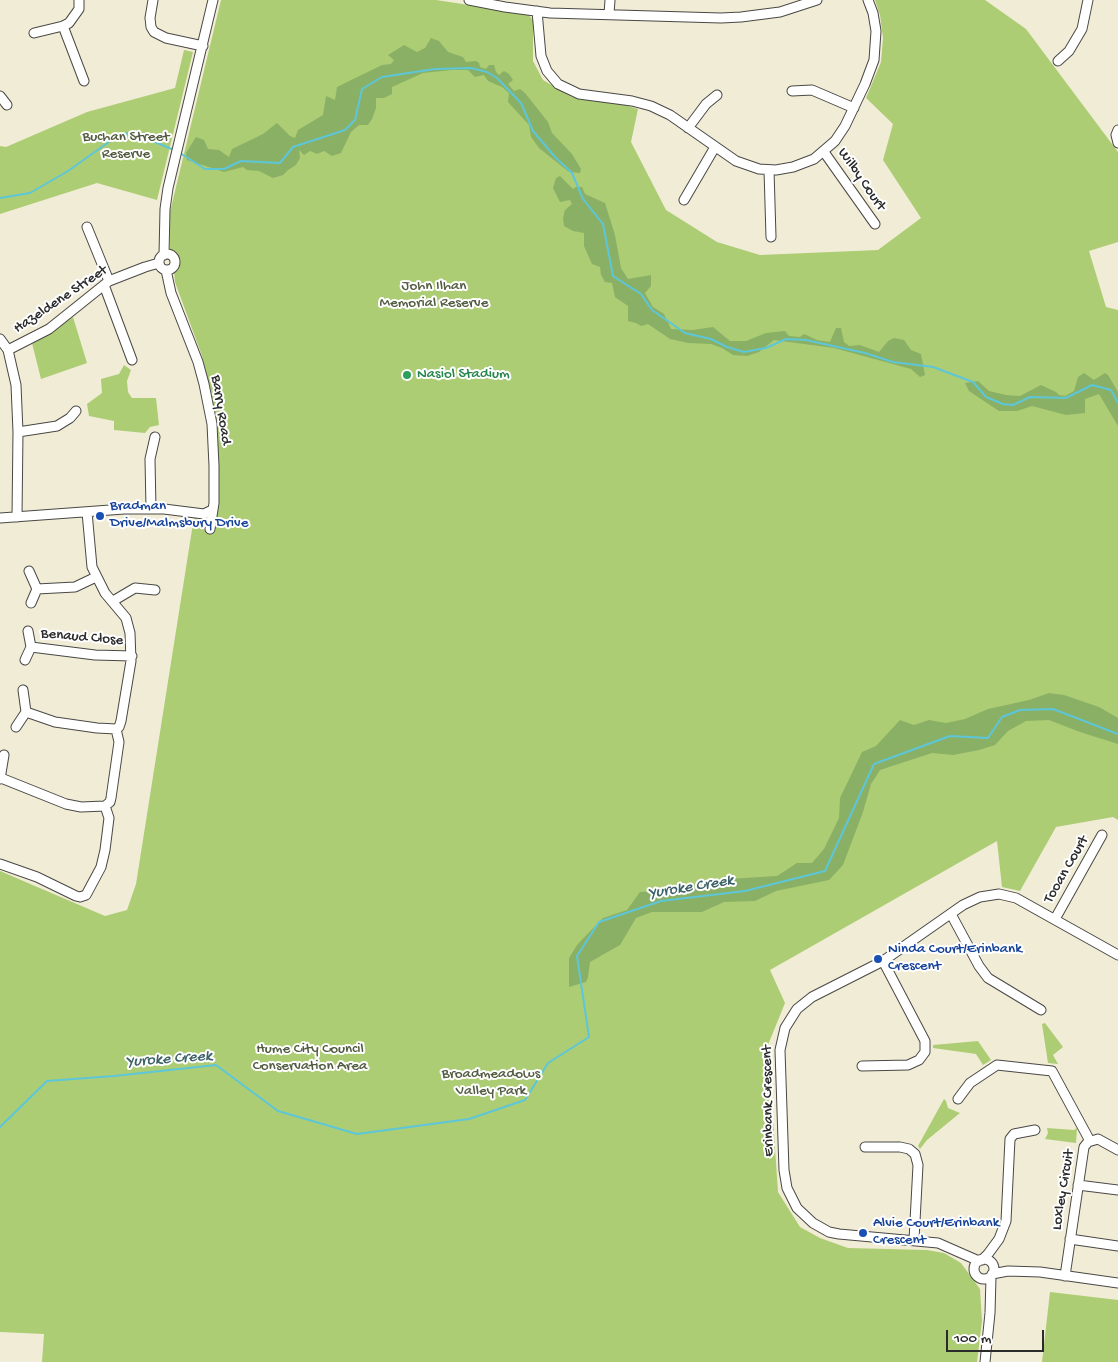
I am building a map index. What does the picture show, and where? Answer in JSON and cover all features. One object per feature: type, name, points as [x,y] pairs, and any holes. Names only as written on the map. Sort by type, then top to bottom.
[{"type":"street","points":[[34,33],[63,26],[74,17],[79,9],[79,0]]},
{"type":"street","points":[[153,0],[150,18],[151,27],[154,32],[166,38],[203,46]]},
{"type":"street","points":[[161,259],[171,256],[175,262],[171,269],[162,269],[161,259],[165,209],[174,162],[213,0]]},
{"type":"street","points":[[206,34],[217,0]]},
{"type":"street","points":[[469,0],[506,4],[537,12],[741,17],[780,12],[812,1]]},
{"type":"street","points":[[610,0],[610,14]]},
{"type":"street","points":[[537,12],[540,56],[547,71],[558,84],[579,94],[632,101],[652,106],[670,115],[736,162],[753,168],[768,170],[794,167],[809,161],[824,152],[840,134],[871,70],[876,49],[875,22],[868,0]]},
{"type":"street","points":[[1058,61],[1069,50],[1082,29],[1088,0]]},
{"type":"street","points":[[63,26],[84,81]]},
{"type":"street","points":[[792,91],[812,90],[854,108]]},
{"type":"street","points":[[688,128],[706,104],[717,95]]},
{"type":"street","points":[[0,96],[7,105]]},
{"type":"street","points":[[1118,130],[1116,135],[1118,143]]},
{"type":"street","points":[[684,200],[714,147]]},
{"type":"street","name":"Wilby Court","points":[[824,152],[875,224]]},
{"type":"street","points":[[768,170],[771,237]]},
{"type":"street","points":[[86,227],[132,360]]},
{"type":"street","name":"Hazeldene Street","points":[[8,350],[49,329],[106,283],[161,259]]},
{"type":"street","name":"Barry Road","points":[[166,270],[171,293],[198,362],[207,395],[212,424],[214,466],[210,529]]},
{"type":"street","points":[[0,339],[8,350],[16,385],[18,432],[17,517]]},
{"type":"street","points":[[18,432],[57,426],[70,418],[76,410]]},
{"type":"street","points":[[150,509],[150,459],[155,437]]},
{"type":"street","points":[[0,518],[150,509],[204,514],[212,510]]},
{"type":"street","points":[[26,712],[55,722],[97,728],[116,729],[122,721],[132,656],[128,621],[105,593],[92,567],[89,553],[87,512]]},
{"type":"street","points":[[29,571],[36,589],[31,603]]},
{"type":"street","points":[[36,589],[76,587],[96,577]]},
{"type":"street","points":[[113,601],[134,588],[156,589]]},
{"type":"street","name":"Benaud Close","points":[[25,660],[31,647],[28,632]]},
{"type":"street","name":"Benaud Close","points":[[31,647],[95,655],[132,656]]},
{"type":"street","points":[[16,727],[26,712],[23,690]]},
{"type":"street","points":[[4,755],[1,779],[66,804],[81,807],[106,806],[111,798],[119,742],[116,729]]},
{"type":"street","points":[[0,864],[37,877],[76,896],[83,896],[89,891],[101,867],[109,818],[106,806]]},
{"type":"street","name":"Tooan Court","points":[[1055,919],[1102,835]]},
{"type":"street","name":"Erinbank Crescent","points":[[986,1267],[938,1243],[839,1234],[820,1228],[806,1218],[797,1208],[784,1179],[780,1050],[784,1028],[797,1009],[812,996],[883,961],[972,900],[989,895],[999,894],[1025,902],[1118,955]]},
{"type":"street","points":[[951,914],[979,966],[988,978],[1042,1010]]},
{"type":"street","points":[[862,1066],[914,1063],[922,1057],[924,1052],[925,1040],[883,961]]},
{"type":"street","points":[[958,1099],[970,1083],[997,1065],[1052,1071],[1090,1141]]},
{"type":"street","points":[[990,1302],[981,1279],[986,1279],[986,1267],[1004,1230],[1010,1139],[1014,1134],[1035,1130]]},
{"type":"street","name":"Loxley Circuit","points":[[1065,1276],[1083,1150],[1090,1141],[1098,1139],[1118,1150]]},
{"type":"street","points":[[865,1147],[900,1147],[909,1149],[915,1154],[918,1165],[914,1240]]},
{"type":"street","points":[[1078,1185],[1118,1190]]},
{"type":"street","points":[[1070,1239],[1118,1246]]},
{"type":"street","points":[[986,1267],[1008,1271],[1040,1272],[1118,1283]]},
{"type":"street","points":[[985,1362],[990,1302],[986,1267]]},
{"type":"green space","name":"Broadmeadows Valley Park","points":[[221,0],[436,0],[528,14],[533,20],[533,61],[543,80],[572,97],[622,104],[638,109],[631,142],[666,210],[717,242],[760,255],[878,250],[921,218],[883,160],[893,124],[866,98],[881,62],[883,38],[880,15],[875,0],[985,0],[1026,29],[1118,152],[1118,242],[1089,251],[1106,307],[1118,310],[1118,820],[1113,817],[1056,827],[1020,891],[1002,887],[997,841],[770,970],[785,1003],[768,1045],[778,1192],[800,1227],[820,1238],[848,1248],[927,1250],[944,1253],[961,1263],[980,1289],[982,1321],[977,1362],[42,1362],[44,1334],[0,1332],[0,871],[105,916],[127,910],[136,884],[194,517],[203,521],[204,530],[214,530],[218,499],[219,465],[212,395],[202,356],[175,282],[174,271],[177,263],[176,258],[170,251],[170,212]]},
{"type":"green space","points":[[431,38],[439,41],[448,52],[463,57],[466,62],[476,61],[480,67],[486,69],[489,65],[494,65],[499,75],[504,71],[509,74],[513,80],[508,84],[514,91],[520,89],[525,93],[548,122],[552,133],[572,154],[581,169],[580,173],[569,172],[539,148],[531,137],[529,125],[508,102],[509,93],[502,87],[488,81],[484,75],[475,77],[468,70],[423,73],[392,87],[392,94],[384,98],[376,98],[376,108],[372,119],[368,125],[359,125],[351,132],[341,153],[332,156],[324,151],[317,154],[310,151],[304,155],[299,150],[300,158],[296,165],[283,175],[273,178],[259,171],[247,170],[243,167],[224,172],[187,160],[186,153],[196,137],[204,140],[208,149],[219,150],[229,157],[232,149],[263,134],[277,123],[290,136],[295,138],[298,130],[323,115],[326,96],[335,100],[337,87],[382,65],[391,64],[394,60],[388,55],[404,45],[417,52],[425,48]]},
{"type":"green space","name":"Buchan Street Reserve","points":[[184,50],[193,52],[157,200],[97,183],[0,214],[0,146],[6,147],[87,112],[175,88]]},
{"type":"green space","points":[[560,176],[573,189],[582,187],[585,194],[605,203],[615,235],[621,268],[628,279],[651,275],[651,286],[645,293],[653,307],[664,314],[671,329],[693,330],[713,327],[730,341],[746,341],[766,333],[785,331],[789,336],[800,337],[804,334],[817,340],[830,342],[836,328],[841,328],[844,342],[849,346],[860,345],[879,352],[888,341],[894,338],[904,340],[911,350],[921,354],[925,375],[920,377],[911,369],[834,348],[774,340],[759,352],[747,356],[733,355],[711,344],[688,343],[670,339],[648,324],[641,326],[628,321],[628,306],[615,297],[612,283],[605,282],[601,275],[600,267],[592,264],[584,246],[584,233],[573,231],[564,226],[565,210],[572,204],[570,200],[560,202],[553,188],[556,178]]},
{"type":"green space","points":[[73,317],[87,363],[41,379],[32,343]]},
{"type":"green space","points":[[124,365],[131,370],[127,381],[128,392],[132,398],[156,398],[159,425],[150,427],[145,433],[114,430],[114,421],[89,416],[87,404],[102,393],[101,379],[119,374]]},
{"type":"green space","points":[[1084,373],[1094,380],[1105,373],[1108,375],[1118,392],[1118,426],[1099,394],[1085,399],[1085,413],[1066,415],[1032,406],[1017,411],[999,411],[969,391],[965,383],[978,381],[989,391],[1020,396],[1041,385],[1059,395],[1065,396],[1074,391],[1078,377]]},
{"type":"green space","points":[[1049,693],[1064,695],[1099,707],[1118,718],[1118,744],[1049,720],[1026,721],[1008,731],[995,745],[953,755],[932,753],[880,770],[871,784],[863,812],[843,865],[829,880],[776,891],[755,901],[724,902],[702,912],[652,912],[636,918],[620,945],[590,962],[586,982],[569,987],[569,958],[577,945],[603,918],[627,910],[640,892],[692,884],[716,887],[728,879],[777,876],[797,863],[812,863],[824,849],[839,818],[840,798],[862,752],[876,746],[900,720],[914,725],[929,720],[946,723],[965,719],[988,709],[1029,700]]},
{"type":"green space","points":[[1045,1023],[1063,1047],[1053,1055],[1058,1064],[1048,1063],[1042,1024]]},
{"type":"green space","points":[[978,1041],[991,1060],[983,1065],[976,1054],[933,1048],[933,1045]]},
{"type":"green space","points":[[944,1099],[948,1108],[960,1113],[927,1140],[920,1149],[918,1146]]},
{"type":"green space","points":[[1047,1128],[1074,1130],[1077,1128],[1076,1143],[1045,1139],[1048,1133]]},
{"type":"green space","points":[[1050,1292],[1118,1300],[1118,1362],[1042,1362]]},
{"type":"waterway","points":[[180,153],[205,169],[224,169],[241,161],[280,163],[293,147],[345,130],[355,120],[362,89],[382,77],[435,69],[471,68],[487,72],[497,78],[521,103],[533,131],[555,157],[572,173],[583,199],[603,224],[613,276],[641,294],[652,310],[685,333],[711,339],[727,347],[744,352],[766,348],[786,339],[806,340],[865,353],[893,362],[933,367],[973,382],[986,397],[1003,404],[1013,405],[1030,397],[1066,398],[1092,385],[1111,390],[1118,403]]},
{"type":"waterway","points":[[0,198],[30,193],[68,171],[113,139],[131,132],[174,150]]},
{"type":"waterway","name":"Yuroke Creek","points":[[0,1127],[47,1081],[216,1065],[278,1111],[357,1134],[469,1119],[525,1100],[548,1063],[589,1037],[577,956],[599,922],[661,901],[745,891],[825,871],[874,764],[950,736],[988,738],[1002,717],[1020,710],[1053,709],[1118,734]]},
{"type":"place","name":"Nasiol Stadium","points":[[407,375]]},
{"type":"place","name":"Bradman Drive/Malmsbury Drive","points":[[100,516]]},
{"type":"place","name":"Ninda Court/Erinbank Crescent","points":[[878,959]]},
{"type":"place","name":"Alvie Court/Erinbank Crescent","points":[[863,1233]]},
{"type":"park label","name":"John Ilhan Memorial Reserve","points":[[434,296]]},
{"type":"park label","name":"Hume City Council Conservation Area","points":[[310,1058]]}]
